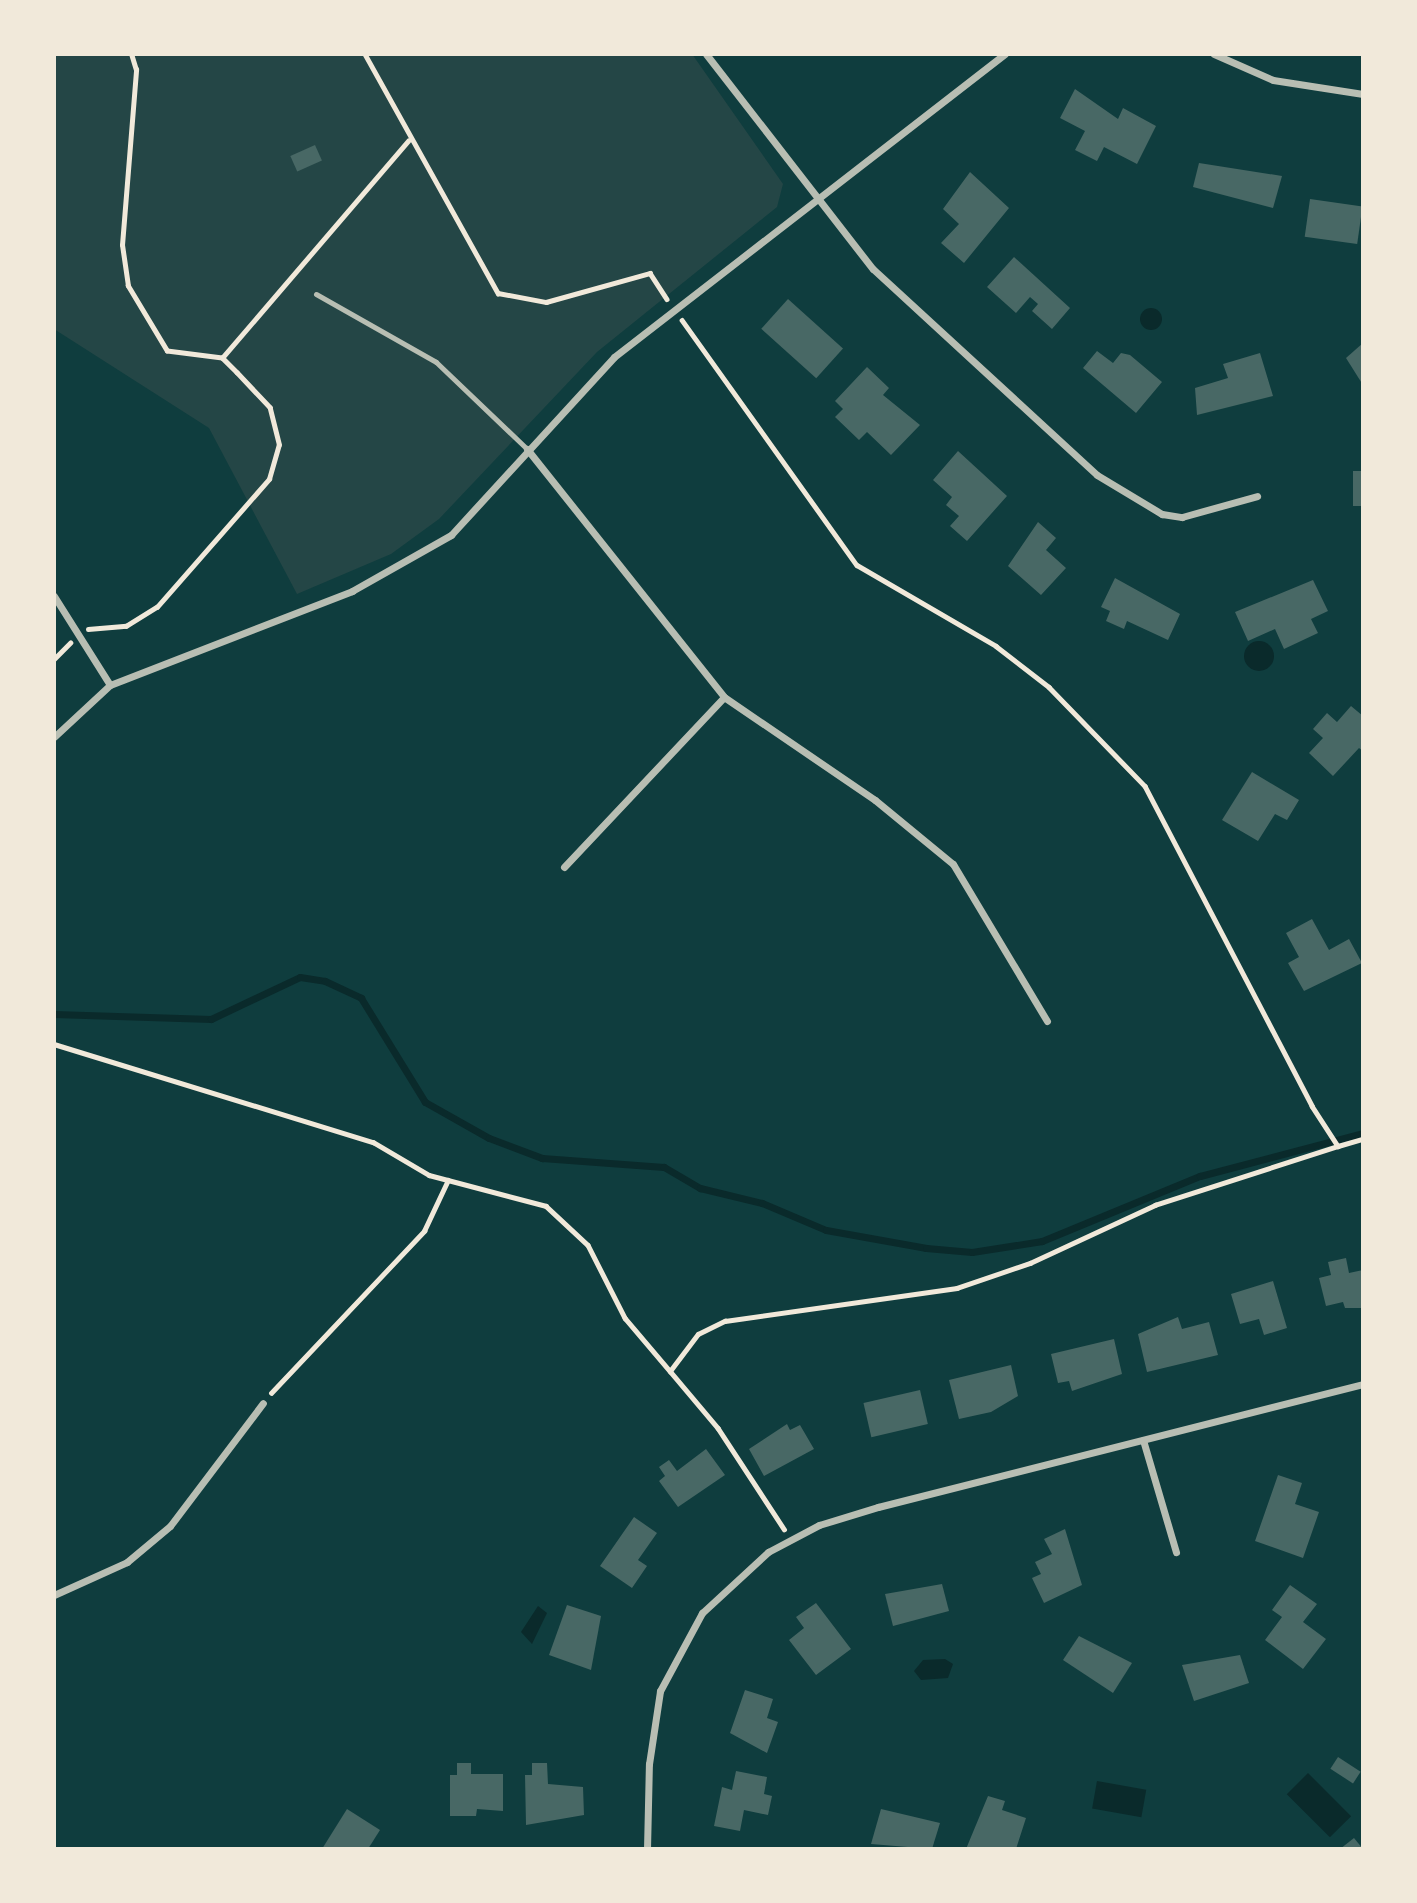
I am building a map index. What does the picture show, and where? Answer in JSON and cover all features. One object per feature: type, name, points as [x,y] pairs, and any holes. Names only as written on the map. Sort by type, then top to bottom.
[{"type":"street","points":[[706,54],[855,249],[929,326],[1118,491],[1182,517],[1257,496]]},
{"type":"street","points":[[54,737],[110,685],[388,573],[451,535],[527,449],[614,358],[673,308],[1004,54]]},
{"type":"street","points":[[1214,54],[1273,80],[1363,94]]},
{"type":"street","points":[[527,449],[724,697],[933,844],[978,899],[1047,1021]]},
{"type":"street","points":[[54,596],[110,685]]},
{"type":"street","points":[[564,867],[724,697]]},
{"type":"street","points":[[647,1849],[652,1728],[672,1663],[724,1587],[791,1539],[878,1507],[1363,1384]]},
{"type":"street","points":[[54,1595],[127,1562],[170,1526],[263,1403]]},
{"type":"street","points":[[1143,1440],[1176,1552]]},
{"type":"lane","points":[[316,294],[436,362],[527,449]]},
{"type":"path","points":[[54,659],[91,625],[126,626],[157,607],[269,479],[279,444],[270,408],[222,359],[166,351],[128,286],[122,245],[136,69],[131,54]]},
{"type":"path","points":[[365,54],[408,141],[498,293],[547,302],[650,273],[857,565],[996,646],[1049,687],[1145,786],[1244,983],[1338,1146]]},
{"type":"path","points":[[222,359],[408,141]]},
{"type":"path","points":[[54,1044],[373,1142],[448,1180],[546,1206],[567,1220],[588,1245],[625,1318],[718,1428],[791,1539]]},
{"type":"path","points":[[670,1371],[698,1334],[725,1321],[786,1308],[866,1306],[957,1288],[1030,1263],[1155,1205],[1363,1139]]},
{"type":"path","points":[[263,1403],[424,1231],[448,1180]]},
{"type":"shaded area","points":[[54,54],[692,54],[783,184],[777,207],[597,352],[439,519],[391,554],[297,594],[209,428],[54,329]]},
{"type":"shaded area","points":[[1151,308],[1159,311],[1162,319],[1159,327],[1151,330],[1143,327],[1140,319],[1143,311]]},
{"type":"shaded area","points":[[1259,641],[1270,645],[1274,656],[1270,667],[1259,671],[1248,667],[1244,656],[1248,645]]},
{"type":"shaded area","points":[[538,1606],[547,1613],[532,1644],[521,1632]]},
{"type":"shaded area","points":[[945,1659],[953,1664],[948,1678],[921,1680],[914,1671],[923,1660]]},
{"type":"shaded area","points":[[1308,1773],[1351,1816],[1330,1837],[1287,1794]]},
{"type":"shaded area","points":[[1097,1781],[1146,1790],[1141,1817],[1092,1809]]},
{"type":"building","points":[[1075,89],[1118,119],[1123,108],[1156,126],[1137,164],[1104,147],[1097,161],[1075,150],[1085,131],[1060,118]]},
{"type":"building","points":[[315,145],[322,161],[297,172],[290,156]]},
{"type":"building","points":[[1199,163],[1282,176],[1273,208],[1193,187]]},
{"type":"building","points":[[970,172],[1009,208],[964,263],[941,243],[959,224],[943,209]]},
{"type":"building","points":[[1310,199],[1362,206],[1357,244],[1305,237]]},
{"type":"building","points":[[1014,257],[1070,308],[1052,329],[1032,311],[1038,304],[1030,297],[1016,313],[987,287]]},
{"type":"building","points":[[788,299],[843,349],[816,378],[761,329]]},
{"type":"building","points":[[1363,343],[1363,385],[1346,358]]},
{"type":"building","points":[[1097,351],[1113,363],[1121,353],[1130,355],[1162,382],[1136,413],[1083,368]]},
{"type":"building","points":[[1260,353],[1273,396],[1197,415],[1195,388],[1228,378],[1223,364]]},
{"type":"building","points":[[867,367],[889,388],[883,395],[920,425],[891,455],[867,432],[859,440],[835,417],[843,409],[835,401]]},
{"type":"building","points":[[958,451],[1007,496],[967,541],[950,526],[959,516],[946,505],[952,497],[933,480]]},
{"type":"building","points":[[1353,471],[1363,471],[1363,506],[1353,506]]},
{"type":"building","points":[[1038,522],[1056,538],[1046,550],[1066,568],[1041,595],[1008,566]]},
{"type":"building","points":[[1115,578],[1180,614],[1168,640],[1127,621],[1124,629],[1106,621],[1110,611],[1101,607]]},
{"type":"building","points":[[1313,580],[1328,611],[1311,619],[1318,633],[1284,649],[1275,629],[1248,641],[1235,612]]},
{"type":"building","points":[[1351,706],[1363,716],[1363,751],[1359,748],[1333,776],[1309,753],[1323,738],[1313,729],[1327,713],[1337,722]]},
{"type":"building","points":[[1252,772],[1299,800],[1287,820],[1275,814],[1258,841],[1222,820]]},
{"type":"building","points":[[1312,919],[1329,950],[1349,939],[1362,963],[1304,991],[1288,963],[1299,957],[1286,933]]},
{"type":"building","points":[[1346,1258],[1349,1273],[1363,1270],[1363,1308],[1345,1308],[1343,1302],[1326,1306],[1319,1278],[1331,1275],[1328,1262]]},
{"type":"building","points":[[1273,1281],[1287,1328],[1264,1335],[1259,1319],[1240,1324],[1231,1294]]},
{"type":"building","points":[[1178,1317],[1182,1329],[1209,1322],[1218,1355],[1147,1372],[1138,1334]]},
{"type":"building","points":[[1114,1339],[1122,1374],[1072,1391],[1069,1381],[1058,1383],[1051,1354]]},
{"type":"building","points":[[1011,1365],[1018,1396],[991,1412],[959,1419],[949,1380]]},
{"type":"building","points":[[920,1390],[928,1424],[871,1437],[863,1403]]},
{"type":"building","points":[[787,1424],[790,1430],[800,1425],[814,1449],[764,1476],[749,1449]]},
{"type":"building","points":[[706,1449],[725,1475],[678,1507],[659,1481],[665,1476],[659,1467],[669,1460],[677,1471]]},
{"type":"building","points":[[1278,1475],[1302,1483],[1295,1504],[1319,1512],[1303,1558],[1255,1541]]},
{"type":"building","points":[[634,1517],[657,1533],[638,1560],[647,1566],[632,1588],[600,1566]]},
{"type":"building","points":[[1065,1529],[1082,1585],[1044,1603],[1032,1578],[1041,1574],[1035,1562],[1052,1554],[1044,1539]]},
{"type":"building","points":[[942,1584],[949,1611],[893,1626],[885,1594]]},
{"type":"building","points":[[1290,1585],[1317,1604],[1303,1622],[1326,1639],[1303,1669],[1265,1640],[1282,1617],[1272,1610]]},
{"type":"building","points":[[816,1603],[851,1649],[816,1675],[789,1640],[804,1628],[796,1617]]},
{"type":"building","points":[[567,1605],[601,1616],[591,1670],[549,1655]]},
{"type":"building","points":[[1079,1636],[1132,1663],[1113,1693],[1063,1660]]},
{"type":"building","points":[[1240,1655],[1249,1683],[1194,1701],[1182,1665]]},
{"type":"building","points":[[745,1690],[773,1699],[767,1718],[778,1722],[767,1753],[730,1733]]},
{"type":"building","points":[[1338,1757],[1361,1772],[1353,1783],[1330,1769]]},
{"type":"building","points":[[457,1763],[471,1763],[471,1774],[503,1774],[503,1811],[477,1809],[476,1816],[450,1816],[450,1775],[457,1775]]},
{"type":"building","points":[[532,1763],[547,1763],[548,1784],[583,1787],[584,1815],[526,1825],[525,1775],[532,1775]]},
{"type":"building","points":[[736,1771],[767,1777],[764,1794],[772,1796],[768,1815],[744,1810],[740,1831],[714,1826],[722,1787],[732,1790]]},
{"type":"building","points":[[988,1796],[1005,1801],[1002,1810],[1026,1818],[1016,1849],[966,1849]]},
{"type":"building","points":[[347,1809],[380,1830],[368,1849],[322,1849]]},
{"type":"building","points":[[881,1809],[940,1823],[932,1849],[871,1844]]},
{"type":"building","points":[[1354,1838],[1363,1849],[1340,1849]]},
{"type":"waterway","points":[[54,1014],[211,1019],[300,977],[325,981],[361,998],[425,1102],[489,1138],[542,1158],[664,1167],[700,1188],[762,1203],[826,1230],[926,1248],[972,1252],[1042,1241],[1200,1176],[1363,1133]]}]
